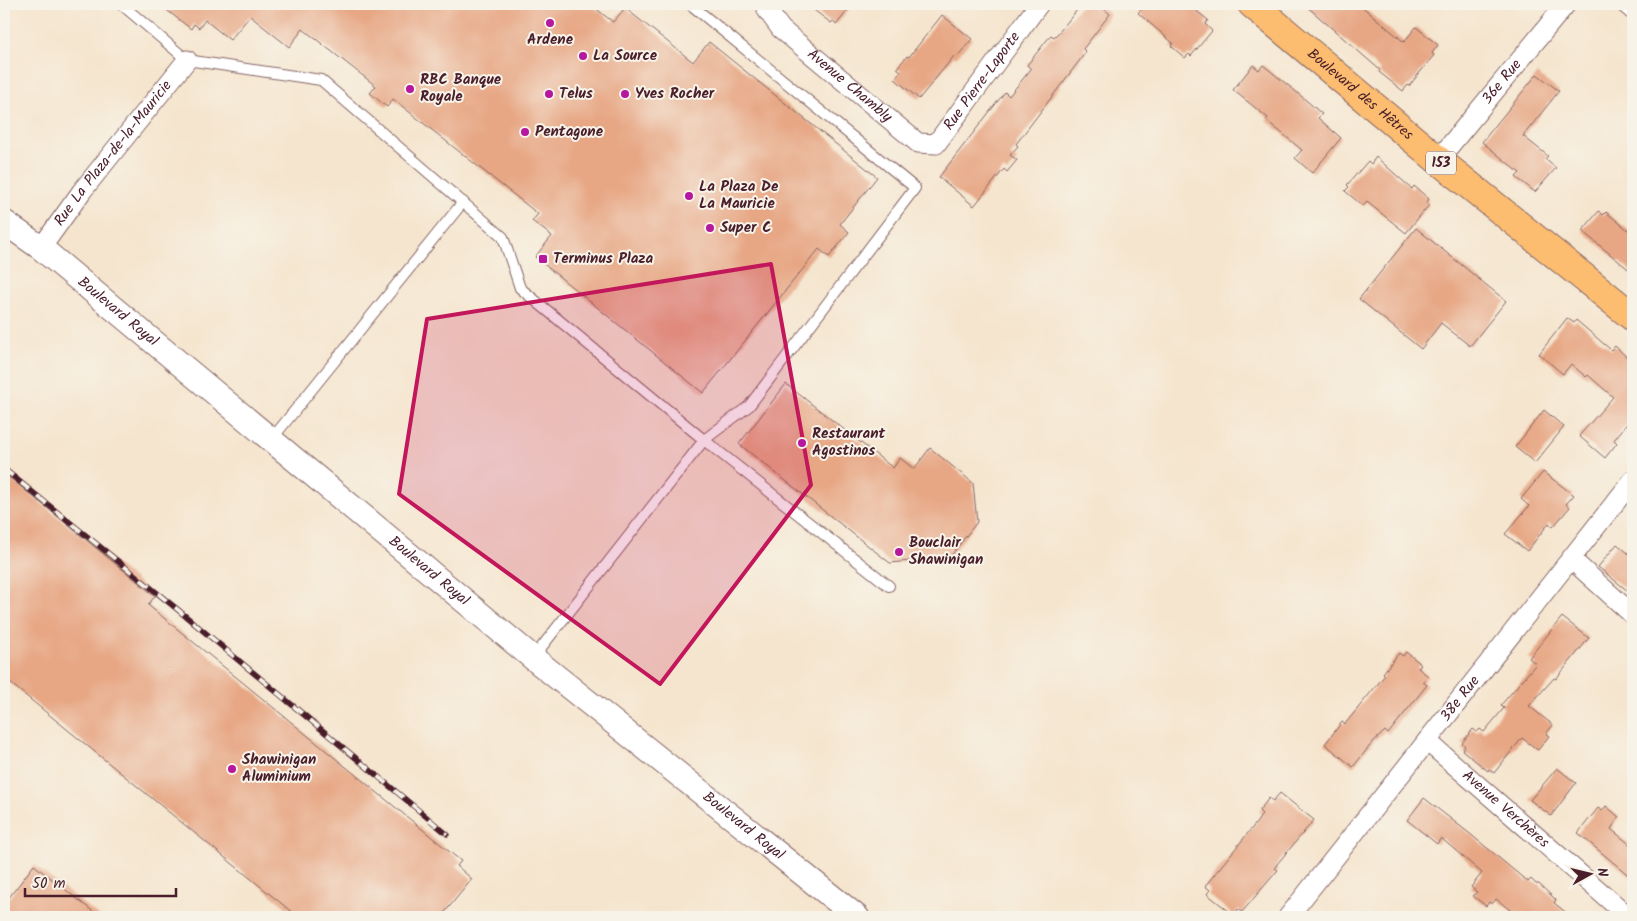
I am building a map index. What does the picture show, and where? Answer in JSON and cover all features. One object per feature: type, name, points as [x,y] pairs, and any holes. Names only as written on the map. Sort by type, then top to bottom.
[{"type":"main road","name":"Boulevard des Hêtres","points":[[1252,4],[1438,160],[1633,317]]},
{"type":"street","name":"Avenue Chambly","points":[[769,4],[767,10],[781,28],[918,143]]},
{"type":"street","name":"Rue Pierre-Laporte","points":[[918,143],[936,144],[1039,4]]},
{"type":"street","name":"36e Rue","points":[[1438,160],[1566,4]]},
{"type":"street","points":[[1626,4],[1633,10]]},
{"type":"street","name":"Rue La Plaza-de-la-Mauricie","points":[[41,248],[82,191],[187,60]]},
{"type":"street","name":"Boulevard Royal","points":[[4,222],[41,248],[533,658],[857,917]]},
{"type":"street","name":"38e Rue","points":[[1288,917],[1633,480]]},
{"type":"street","points":[[1571,559],[1633,615]]},
{"type":"street","name":"Avenue Verchères","points":[[1428,741],[1629,917]]},
{"type":"lane","points":[[121,4],[187,60],[321,80],[503,237],[520,288],[704,440],[889,586]]},
{"type":"lane","points":[[533,658],[704,440],[749,406],[915,188],[690,4]]},
{"type":"lane","points":[[271,440],[463,202]]},
{"type":"highlighted area","points":[[771,264],[811,485],[660,684],[399,494],[427,319]]},
{"type":"building","name":"La Plaza De La Mauricie","points":[[159,4],[590,4],[613,22],[625,8],[693,62],[709,42],[877,177],[840,224],[849,232],[829,257],[819,249],[703,393],[535,257],[552,236],[532,221],[538,214],[393,99],[387,107],[370,93],[376,86],[303,29],[289,47],[250,16],[230,40],[205,20],[199,28],[194,24],[191,29]]},
{"type":"building","points":[[806,4],[853,4],[836,25],[833,21],[831,23]]},
{"type":"building","points":[[1082,4],[1098,4],[1110,14],[1083,49],[1086,52],[1016,144],[1018,146],[1010,155],[1017,160],[1007,172],[1004,169],[974,206],[939,177],[1005,92],[1009,96],[1031,69],[1027,65],[1051,35],[1054,37],[1060,31]]},
{"type":"building","points":[[1146,4],[1188,4],[1208,20],[1205,24],[1212,31],[1191,56],[1189,54],[1185,58],[1171,46],[1173,43],[1138,13]]},
{"type":"building","points":[[1304,4],[1359,4],[1404,42],[1416,27],[1438,45],[1432,53],[1434,55],[1403,91],[1379,72],[1380,70]]},
{"type":"building","points":[[942,15],[972,39],[956,58],[954,56],[919,99],[895,79],[901,71],[897,68],[907,56],[909,57]]},
{"type":"building","points":[[1253,65],[1259,70],[1263,65],[1294,90],[1322,114],[1318,118],[1341,138],[1312,173],[1295,158],[1302,150],[1266,120],[1268,118],[1233,90]]},
{"type":"building","points":[[1537,74],[1559,91],[1523,136],[1548,156],[1545,159],[1556,168],[1535,192],[1516,177],[1520,173],[1482,142]]},
{"type":"building","points":[[1376,157],[1412,189],[1414,186],[1429,199],[1426,203],[1429,205],[1406,233],[1367,202],[1363,206],[1345,191],[1349,187],[1347,185],[1368,161],[1371,164]]},
{"type":"building","points":[[1599,211],[1603,215],[1606,212],[1633,234],[1633,273],[1582,231]]},
{"type":"building","points":[[1416,228],[1506,301],[1470,346],[1441,323],[1421,349],[1359,299]]},
{"type":"building","points":[[1567,318],[1574,323],[1576,320],[1611,350],[1615,346],[1633,363],[1633,416],[1614,440],[1617,443],[1605,458],[1579,436],[1613,397],[1588,375],[1586,377],[1571,364],[1563,374],[1539,354]]},
{"type":"building","points":[[786,384],[893,468],[900,458],[914,469],[930,448],[973,483],[977,522],[950,557],[890,563],[739,444]]},
{"type":"building","points":[[1544,410],[1564,427],[1535,463],[1515,447]]},
{"type":"building","points":[[1543,472],[1574,495],[1566,504],[1570,507],[1553,527],[1549,523],[1527,551],[1505,534],[1529,506],[1521,499]]},
{"type":"building","name":"Shawinigan Aluminium","points":[[4,473],[155,596],[148,605],[461,861],[457,866],[472,879],[441,917],[298,917],[4,678]]},
{"type":"building","points":[[1617,544],[1633,557],[1633,595],[1598,567]]},
{"type":"building","points":[[1562,617],[1589,638],[1556,679],[1554,678],[1529,706],[1553,725],[1546,734],[1549,736],[1538,750],[1522,738],[1494,773],[1489,769],[1488,771],[1462,750],[1465,746],[1462,743],[1473,729],[1477,732],[1480,729],[1484,732],[1504,708],[1501,705],[1536,664],[1529,658]]},
{"type":"building","points":[[1406,652],[1421,664],[1418,668],[1428,676],[1423,682],[1427,685],[1388,734],[1385,731],[1373,742],[1353,767],[1325,744],[1342,722],[1345,724],[1385,675],[1383,673],[1399,653],[1403,656]]},
{"type":"building","points":[[1557,768],[1576,783],[1551,816],[1530,800]]},
{"type":"building","points":[[1280,793],[1314,820],[1277,864],[1275,868],[1278,870],[1242,912],[1238,909],[1234,915],[1207,894],[1210,890],[1205,886],[1257,822],[1262,814],[1259,811],[1269,798],[1273,801]]},
{"type":"building","points":[[1424,798],[1528,882],[1531,879],[1536,884],[1539,884],[1556,900],[1554,903],[1572,917],[1519,917],[1496,899],[1492,904],[1489,902],[1486,906],[1473,896],[1477,892],[1471,887],[1482,873],[1441,838],[1437,844],[1407,820]]},
{"type":"building","points":[[1606,806],[1619,817],[1611,829],[1633,847],[1633,879],[1578,833],[1598,808],[1602,811]]},
{"type":"building","points":[[34,865],[100,917],[4,917],[4,904]]},
{"type":"railway","points":[[4,469],[177,609],[447,834]]},
{"type":"place","name":"Ardene","points":[[550,23]]},
{"type":"place","name":"La Source","points":[[583,56]]},
{"type":"place","name":"RBC Banque Royale","points":[[410,89]]},
{"type":"place","name":"Telus","points":[[549,94]]},
{"type":"place","name":"Yves Rocher","points":[[625,94]]},
{"type":"place","name":"Pentagone","points":[[525,132]]},
{"type":"place","name":"La Plaza De La Mauricie","points":[[689,196]]},
{"type":"place","name":"Super C","points":[[710,228]]},
{"type":"place","name":"Terminus Plaza","points":[[543,259]]},
{"type":"place","name":"Restaurant Agostinos","points":[[802,443]]},
{"type":"place","name":"Bouclair Shawinigan","points":[[899,552]]},
{"type":"place","name":"Shawinigan Aluminium","points":[[232,769]]}]
